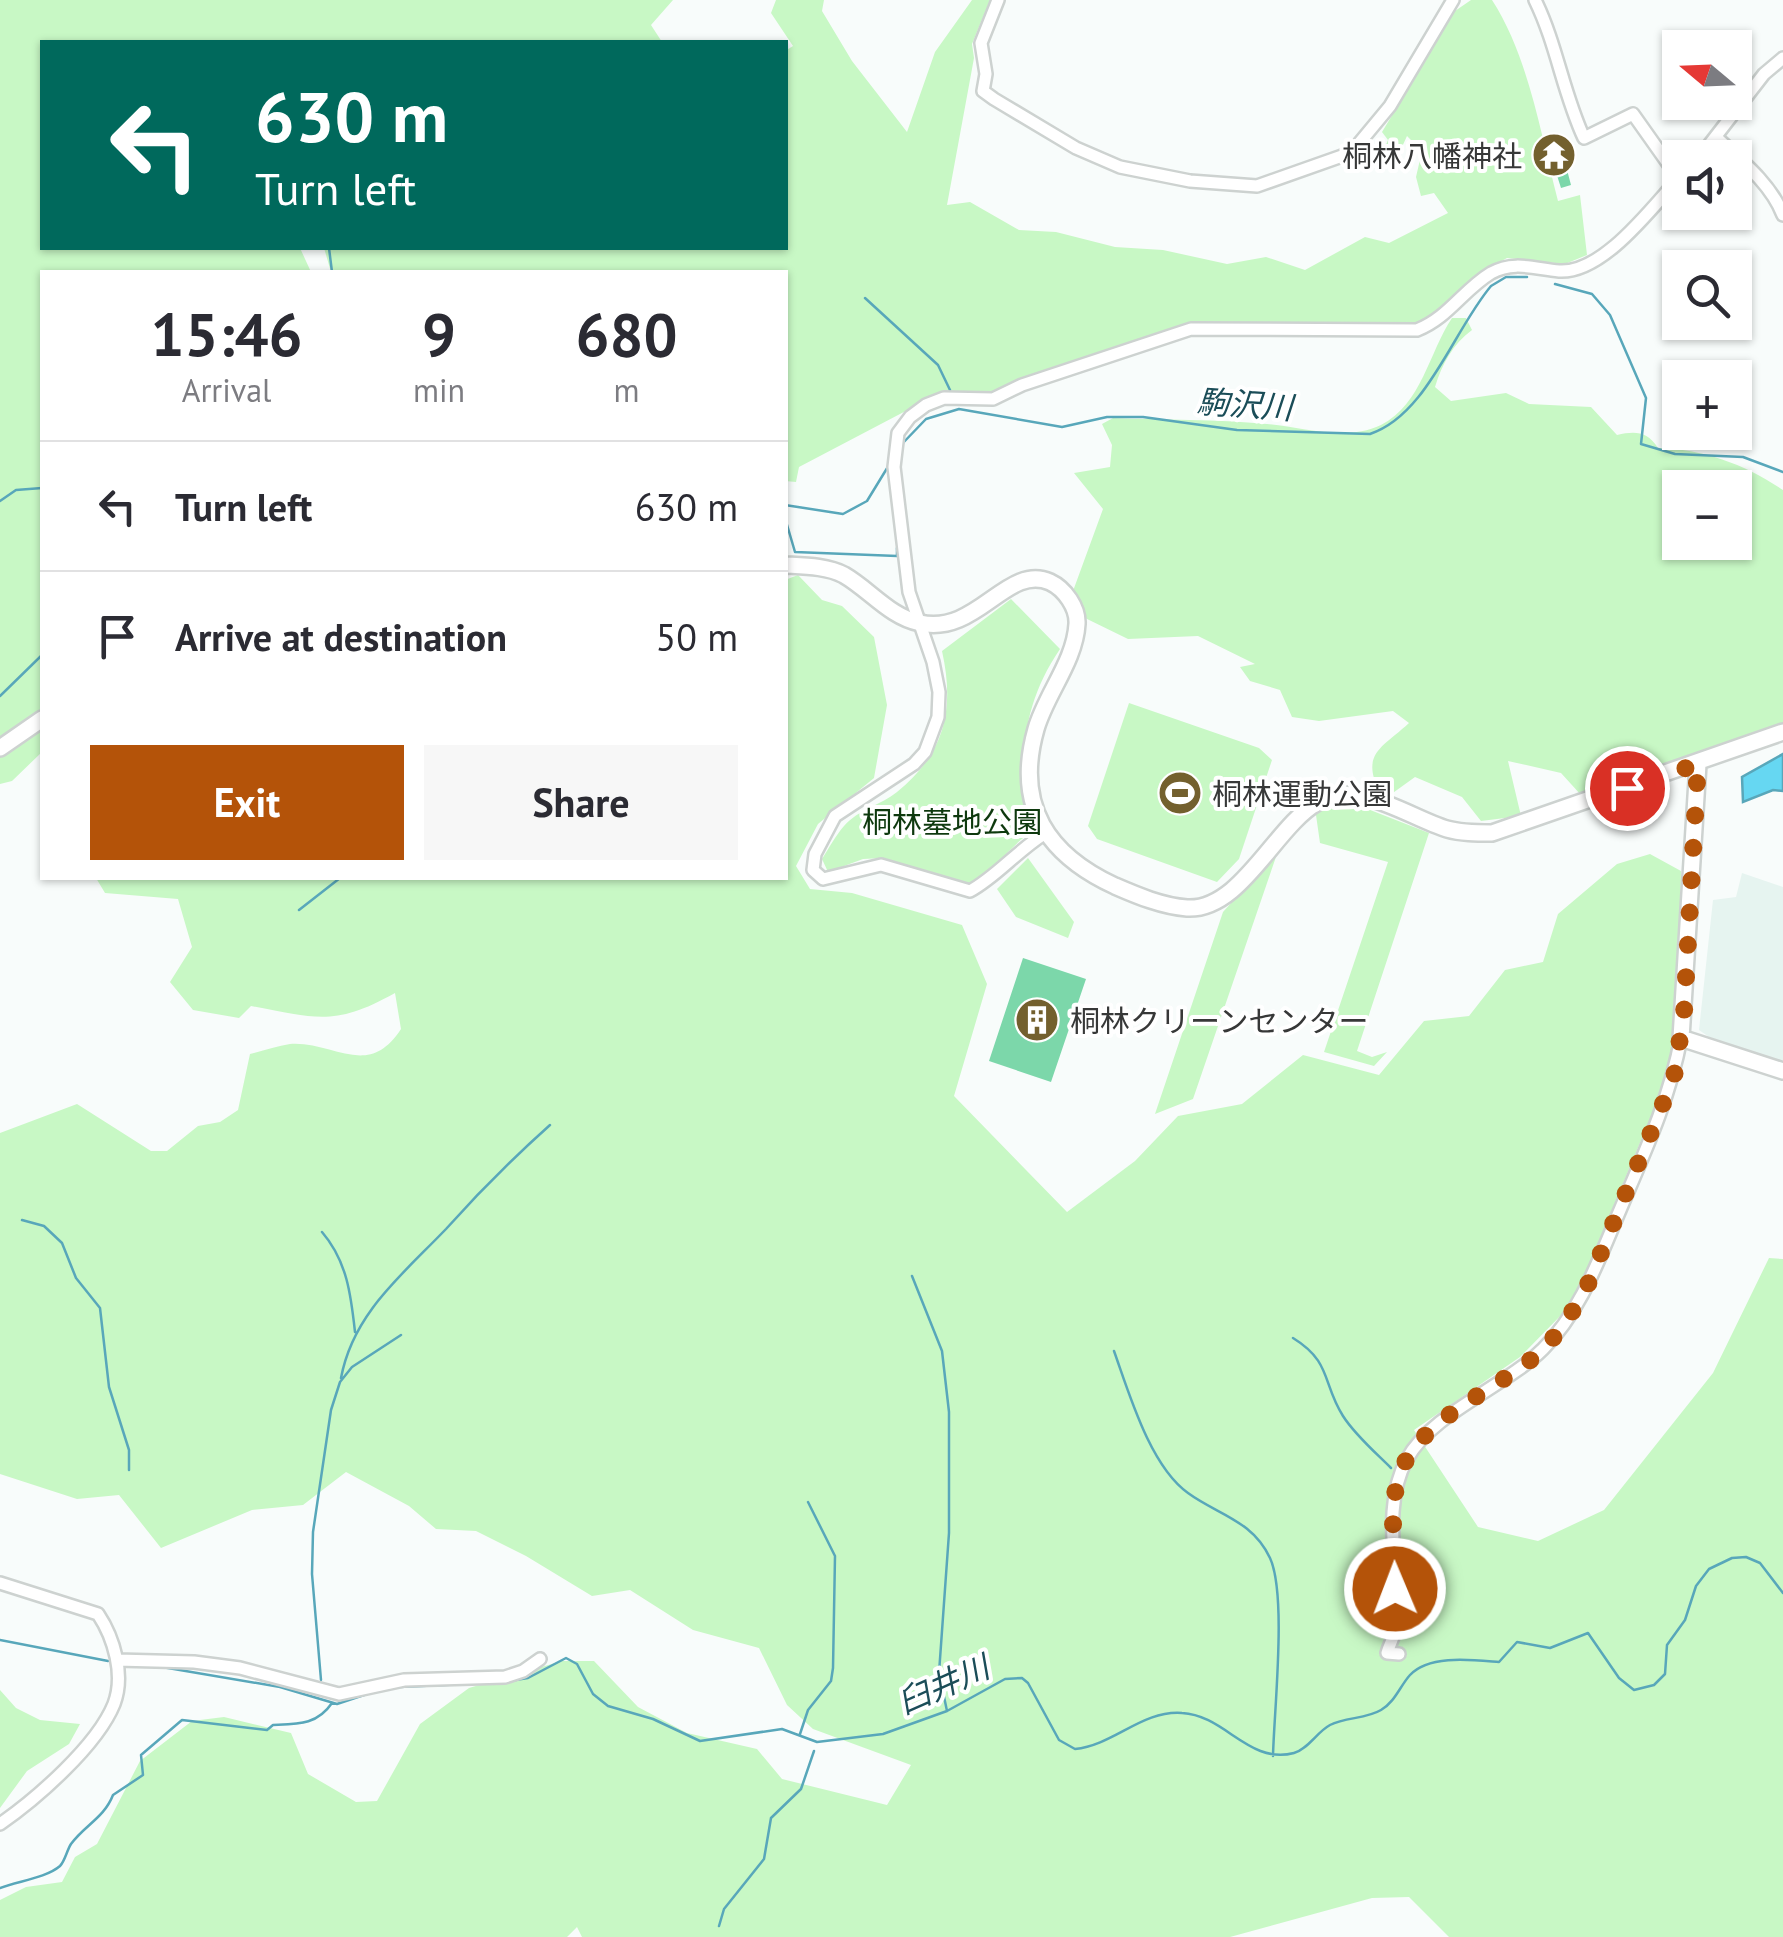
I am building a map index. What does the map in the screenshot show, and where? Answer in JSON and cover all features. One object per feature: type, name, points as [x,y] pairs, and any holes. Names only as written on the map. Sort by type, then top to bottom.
[{"type":"street","points":[[998,0],[981,43],[986,74],[983,91],[1076,148],[1120,168],[1245,188],[1284,179],[1356,147],[1390,106],[1453,0]]},
{"type":"street","points":[[1536,0],[1554,39],[1569,106],[1584,138],[1634,114],[1662,154]]},
{"type":"street","points":[[1783,58],[1758,81],[1716,138],[1751,170],[1783,215]]},
{"type":"street","points":[[1044,834],[1017,851],[970,892],[881,866],[823,879],[813,870],[815,854],[836,816],[914,764],[931,738],[938,717],[939,692],[910,592],[893,451],[898,433],[926,404],[944,398],[993,399],[1022,385],[1191,330],[1417,330],[1432,324],[1490,274],[1506,267],[1562,271],[1597,260],[1662,195]]},
{"type":"street","points":[[788,565],[841,573],[897,614],[920,624],[960,621],[1007,588],[1030,579],[1050,582],[1077,614],[1074,640],[1042,711],[1030,764],[1031,791],[1044,834],[1065,857],[1102,880],[1160,903],[1200,907],[1228,894],[1304,811],[1324,799],[1357,794],[1448,829],[1492,834],[1783,732]]},
{"type":"street","points":[[0,748],[40,720]]},
{"type":"street","points":[[1399,1654],[1388,1654],[1396,1626],[1394,1512],[1396,1485],[1408,1457],[1433,1429],[1542,1350],[1571,1314],[1586,1289],[1674,1077],[1682,1038],[1698,764]]},
{"type":"street","points":[[1682,1038],[1783,1071]]},
{"type":"street","points":[[0,1583],[98,1614],[109,1632],[117,1660],[115,1702],[94,1736],[27,1805],[0,1824]]},
{"type":"street","points":[[117,1660],[194,1662],[240,1668],[339,1694],[404,1680],[505,1677],[540,1659]]},
{"type":"shaded area","points":[[1742,873],[1783,887],[1783,1069],[1735,1055],[1699,1030],[1713,900],[1736,897]]},
{"type":"green space","points":[[0,0],[673,0],[651,25],[661,40],[40,40],[40,250],[301,250],[310,270],[40,270],[40,754],[12,781],[0,784]]},
{"type":"green space","points":[[776,0],[824,0],[822,11],[852,61],[907,132],[935,52],[972,0],[990,0],[972,44],[974,58],[947,205],[970,202],[1019,230],[1056,232],[1115,247],[1163,250],[1227,264],[1266,257],[1305,270],[1365,237],[1389,243],[1448,213],[1434,193],[1421,196],[1416,177],[1422,151],[1407,136],[1396,160],[1383,152],[1388,140],[1382,132],[1455,11],[1471,0],[1492,0],[1525,72],[1558,201],[1580,195],[1587,255],[1565,264],[1507,258],[1474,276],[1451,302],[1419,326],[1190,323],[992,393],[940,393],[799,467],[796,482],[788,481],[788,270],[330,270],[325,250],[788,250],[788,49],[793,46],[771,13]]},
{"type":"green space","points":[[1452,318],[1466,318],[1472,330],[1449,355],[1435,387],[1451,401],[1506,393],[1529,404],[1591,407],[1617,435],[1640,434],[1662,450],[1692,451],[1747,470],[1662,470],[1662,560],[1752,560],[1752,472],[1783,490],[1783,723],[1581,795],[1561,773],[1508,761],[1521,816],[1481,821],[1462,797],[1415,777],[1390,795],[1379,791],[1373,759],[1409,723],[1393,711],[1319,721],[1292,717],[1280,690],[1250,681],[1240,667],[1255,664],[1198,636],[1128,639],[1085,618],[1073,591],[1103,509],[1074,473],[1110,467],[1112,445],[1102,424],[1113,418],[1248,422],[1339,433],[1367,430],[1395,416],[1423,376]]},
{"type":"green space","points":[[798,575],[822,600],[842,606],[874,637],[887,705],[874,778],[818,824],[796,866],[810,889],[852,893],[962,925],[987,984],[954,1096],[1067,1212],[1135,1161],[1178,1116],[1242,1104],[1303,1055],[1379,1075],[1424,1021],[1469,1016],[1505,970],[1543,962],[1558,914],[1617,864],[1650,854],[1681,871],[1678,1035],[1665,1083],[1573,1303],[1520,1357],[1414,1430],[1478,1527],[1538,1541],[1604,1510],[1713,1373],[1769,1258],[1783,1259],[1783,1937],[1449,1937],[1409,1897],[1372,1898],[1230,1937],[582,1937],[577,1927],[567,1937],[0,1937],[0,1900],[26,1887],[62,1882],[75,1857],[97,1844],[140,1761],[192,1721],[224,1717],[291,1733],[308,1774],[356,1802],[377,1801],[420,1724],[469,1688],[562,1661],[594,1661],[638,1707],[687,1733],[757,1749],[782,1779],[887,1805],[911,1765],[813,1729],[787,1705],[759,1648],[693,1630],[630,1590],[592,1596],[476,1531],[436,1529],[409,1506],[346,1472],[303,1505],[252,1510],[161,1548],[119,1495],[77,1499],[0,1474],[0,1133],[77,1104],[151,1151],[167,1151],[198,1126],[220,1122],[238,1110],[250,1054],[290,1044],[363,1055],[389,1044],[401,1029],[395,993],[356,1011],[325,1017],[251,1006],[239,1018],[193,1010],[170,982],[192,947],[178,899],[105,893],[97,880],[788,880],[788,579]]},
{"type":"green space","name":"桐林墓地公園","points":[[1011,599],[1060,649],[1037,693],[1026,738],[1024,783],[1031,832],[980,878],[961,886],[884,858],[863,859],[828,872],[822,859],[844,826],[897,792],[936,746],[946,711],[942,651]]},
{"type":"green space","name":"桐林運動公園","points":[[1129,703],[1259,748],[1272,760],[1239,859],[1217,882],[1097,839],[1088,826]]},
{"type":"green space","points":[[1360,806],[1429,833],[1357,1051],[1372,1057],[1387,1052],[1374,1066],[1324,1052],[1388,862],[1320,843],[1316,815],[1321,807]]},
{"type":"green space","points":[[1278,851],[1193,1099],[1155,1114],[1223,912]]},
{"type":"green space","points":[[1028,858],[1074,922],[1068,938],[1016,917],[997,889]]},
{"type":"green space","points":[[0,1690],[16,1708],[40,1720],[80,1724],[69,1744],[27,1771],[0,1808]]},
{"type":"water","points":[[1783,754],[1783,791],[1773,790],[1743,802],[1742,777]]},
{"type":"building","points":[[1561,147],[1571,185],[1561,188],[1553,163],[1541,165],[1538,157]]},
{"type":"building","name":"桐林クリーンセンター","points":[[1023,958],[1086,979],[1051,1082],[989,1061]]},
{"type":"waterway","points":[[329,250],[332,270]]},
{"type":"waterway","name":"駒沢川","points":[[901,445],[926,419],[959,409],[1062,427],[1107,417],[1143,417],[1237,430],[1370,434],[1390,424],[1423,391],[1491,286],[1506,277],[1527,277]]},
{"type":"waterway","name":"駒沢川","points":[[1555,284],[1592,294],[1610,315],[1646,398],[1641,444],[1675,454],[1743,457],[1783,472]]},
{"type":"waterway","points":[[865,298],[938,365],[950,390]]},
{"type":"waterway","name":"駒沢川","points":[[788,505],[843,514],[867,501],[889,465]]},
{"type":"waterway","name":"駒沢川","points":[[0,501],[16,490],[40,488]]},
{"type":"waterway","points":[[788,528],[795,552],[897,556],[897,548]]},
{"type":"waterway","points":[[0,696],[40,657]]},
{"type":"waterway","points":[[299,910],[337,880]]},
{"type":"waterway","points":[[341,1378],[356,1334],[382,1296],[550,1125]]},
{"type":"waterway","points":[[22,1220],[44,1226],[62,1243],[76,1278],[100,1308],[109,1387],[129,1450],[129,1470]]},
{"type":"waterway","points":[[322,1232],[342,1267],[355,1332]]},
{"type":"waterway","points":[[912,1276],[942,1351],[949,1412],[949,1533],[939,1673],[947,1711]]},
{"type":"waterway","points":[[321,1680],[312,1574],[313,1532],[331,1410],[340,1382],[352,1367],[401,1335]]},
{"type":"waterway","points":[[1293,1338],[1320,1365],[1348,1423],[1391,1468]]},
{"type":"waterway","points":[[1114,1351],[1142,1428],[1175,1481],[1254,1535],[1270,1558],[1279,1625],[1273,1756]]},
{"type":"waterway","points":[[800,1734],[808,1710],[831,1681],[833,1668],[835,1556],[808,1502]]},
{"type":"waterway","name":"臼井川","points":[[509,1681],[528,1678],[566,1658],[577,1664],[593,1694],[608,1706],[653,1719],[700,1741],[782,1729],[817,1742],[883,1734],[947,1711],[1005,1679],[1022,1678],[1059,1740],[1075,1749],[1103,1741],[1154,1717],[1182,1713],[1211,1722],[1250,1746],[1278,1755],[1299,1751],[1330,1725],[1381,1710],[1418,1668],[1452,1660],[1499,1662],[1517,1642],[1550,1648],[1588,1633],[1619,1678],[1634,1690],[1654,1685],[1665,1674],[1667,1645],[1685,1620],[1696,1586],[1709,1569],[1732,1558],[1746,1557],[1760,1563],[1783,1593]]},
{"type":"waterway","name":"臼井川","points":[[0,1640],[108,1661]]},
{"type":"waterway","name":"臼井川","points":[[162,1667],[280,1687],[337,1704],[367,1694]]},
{"type":"waterway","name":"臼井川","points":[[399,1687],[466,1684]]},
{"type":"waterway","points":[[0,1888],[60,1866],[71,1844],[105,1810],[113,1795],[143,1775],[141,1755],[182,1720],[267,1730],[273,1725],[313,1719],[332,1703]]},
{"type":"waterway","points":[[719,1926],[724,1909],[764,1859],[771,1818],[801,1789],[814,1751]]},
{"type":"place","name":"桐林八幡神社","points":[[1554,155]]},
{"type":"place","name":"桐林運動公園","points":[[1180,793]]},
{"type":"place","name":"桐林クリーンセンター","points":[[1037,1020]]},
{"type":"route","points":[[1395,1589],[1396,1485],[1408,1457],[1433,1429],[1542,1350],[1571,1314],[1586,1289],[1674,1077],[1684,1013],[1698,764],[1627,788]]}]
